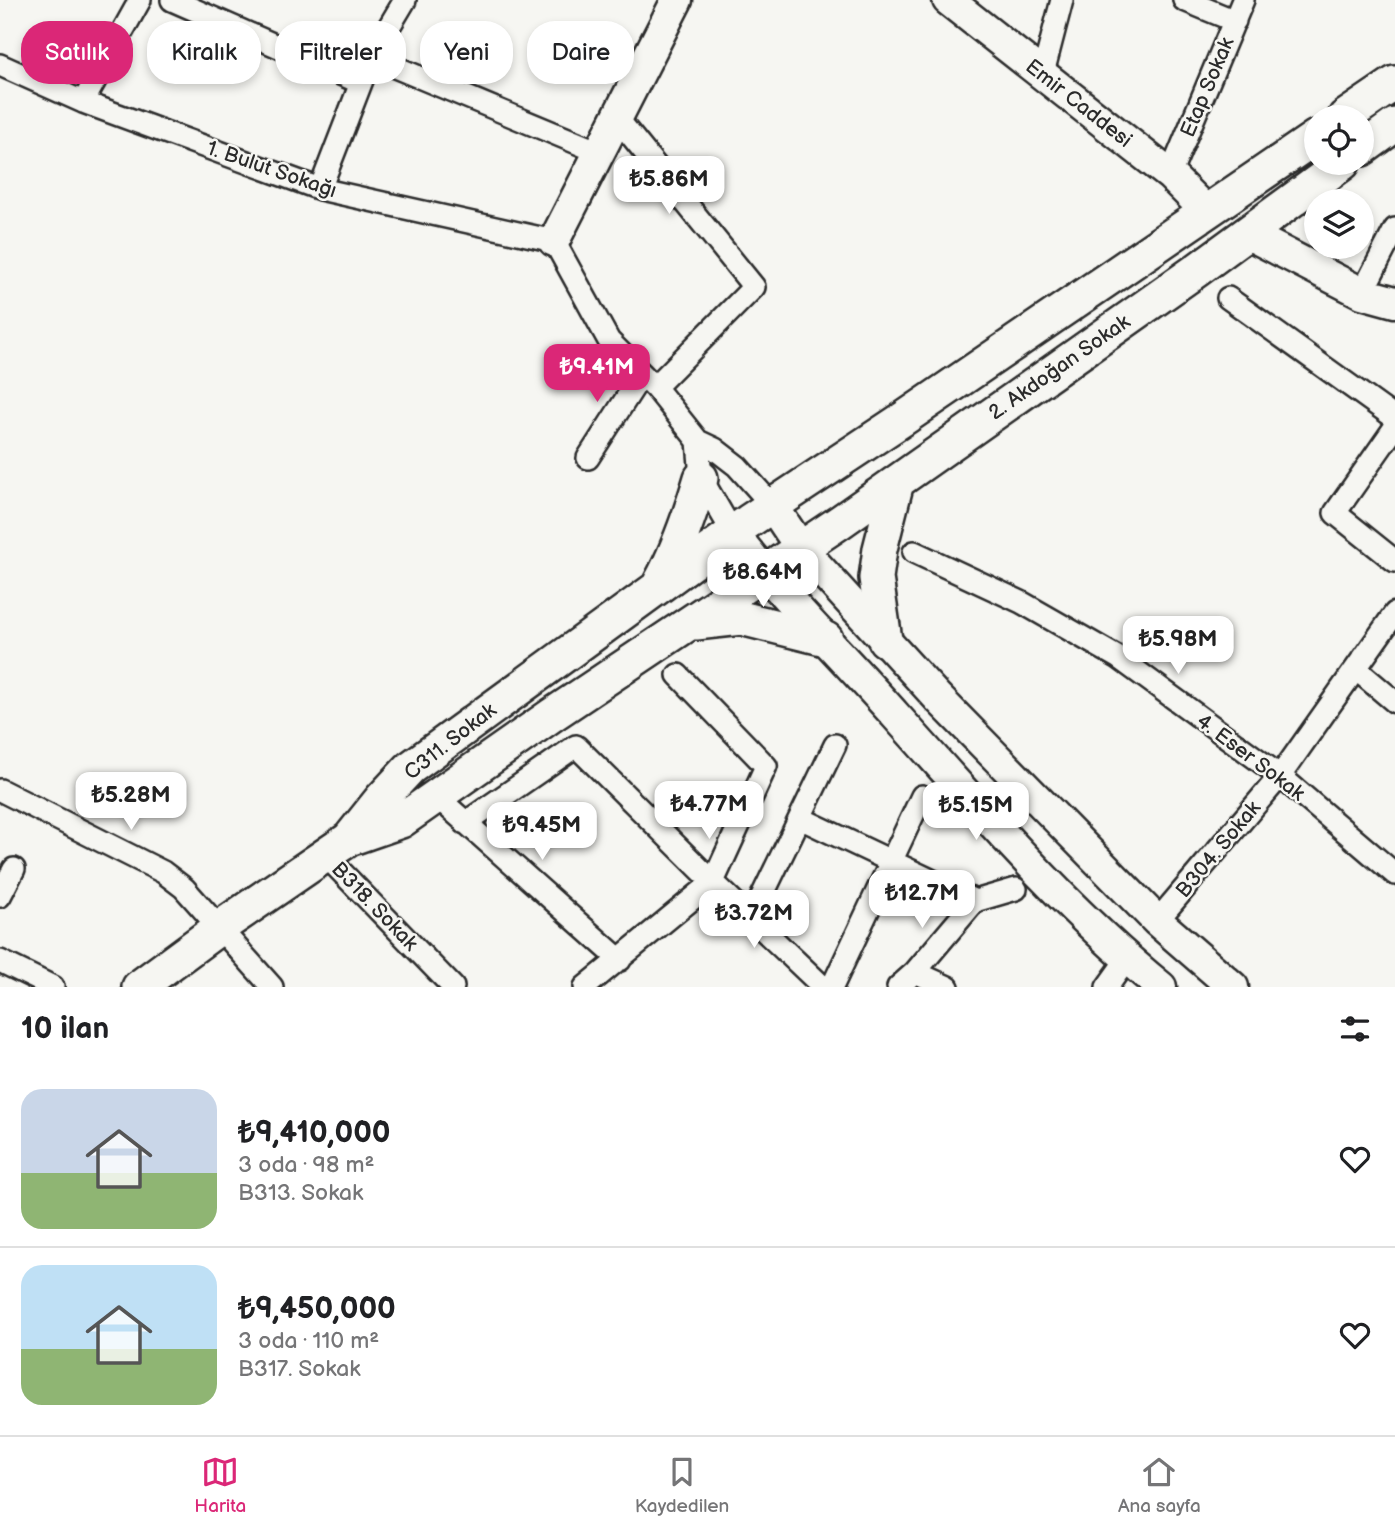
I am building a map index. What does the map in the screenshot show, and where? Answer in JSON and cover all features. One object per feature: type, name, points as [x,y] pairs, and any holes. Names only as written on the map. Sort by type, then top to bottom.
[{"type":"main road","points":[[554,241],[677,0]]},
{"type":"main road","name":"Emir Caddesi","points":[[948,0],[1170,175],[1206,211]]},
{"type":"main road","points":[[1363,105],[1395,83]]},
{"type":"main road","points":[[1374,140],[1395,125]]},
{"type":"main road","name":"C311. Sokak","points":[[139,987],[219,928],[337,848],[410,768],[657,587],[772,505],[903,419],[1304,145]]},
{"type":"main road","name":"2. Akdoğan Sokak","points":[[337,848],[401,821],[552,715],[884,492],[1326,175]]},
{"type":"main road","points":[[1246,233],[1362,293],[1395,302]]},
{"type":"main road","points":[[657,587],[671,563],[701,478]]},
{"type":"main road","points":[[884,492],[876,579],[885,640]]},
{"type":"main road","points":[[772,505],[800,547],[938,698],[1157,921],[1233,987]]},
{"type":"main road","points":[[733,533],[764,574],[1001,832],[1127,959],[1161,987]]},
{"type":"main road","points":[[690,624],[741,618],[831,644]]},
{"type":"street","points":[[82,102],[141,0]]},
{"type":"street","points":[[172,0],[275,45]]},
{"type":"street","points":[[392,21],[405,0]]},
{"type":"street","points":[[1043,73],[1062,0]]},
{"type":"street","points":[[1184,0],[1235,21]]},
{"type":"street","name":"Etap Sokak","points":[[1170,175],[1243,0]]},
{"type":"street","name":"1. Bulut Sokağı","points":[[0,65],[82,102],[320,189],[554,241]]},
{"type":"street","points":[[406,72],[599,152]]},
{"type":"street","points":[[320,189],[360,84]]},
{"type":"street","points":[[587,458],[648,380],[754,287],[617,118]]},
{"type":"street","points":[[1362,293],[1395,229]]},
{"type":"street","points":[[554,241],[609,341],[648,380],[698,441],[715,449],[737,466],[772,505]]},
{"type":"street","points":[[1228,298],[1395,418]]},
{"type":"street","points":[[1395,427],[1335,513],[1395,561]]},
{"type":"street","points":[[698,441],[701,478],[733,533]]},
{"type":"street","name":"4. Eser Sokak","points":[[914,551],[1021,602],[1119,658],[1280,776],[1395,873]]},
{"type":"street","name":"B304. Sokak","points":[[1157,921],[1280,776],[1395,613]]},
{"type":"street","points":[[1356,669],[1395,702]]},
{"type":"street","points":[[585,987],[713,882],[766,766],[678,675]]},
{"type":"street","points":[[751,919],[835,745]]},
{"type":"street","points":[[465,823],[576,746],[823,987]]},
{"type":"street","points":[[0,790],[163,872],[184,888],[272,987]]},
{"type":"street","points":[[436,796],[620,960]]},
{"type":"street","points":[[832,987],[922,796]]},
{"type":"street","points":[[800,818],[975,901]]},
{"type":"street","name":"B318. Sokak","points":[[337,848],[453,987]]},
{"type":"street","points":[[0,896],[14,869]]},
{"type":"street","points":[[898,987],[915,972],[975,901],[1016,889]]},
{"type":"street","points":[[1107,987],[1127,959]]},
{"type":"street","points":[[0,961],[53,987]]},
{"type":"street","points":[[915,972],[948,987]]}]
